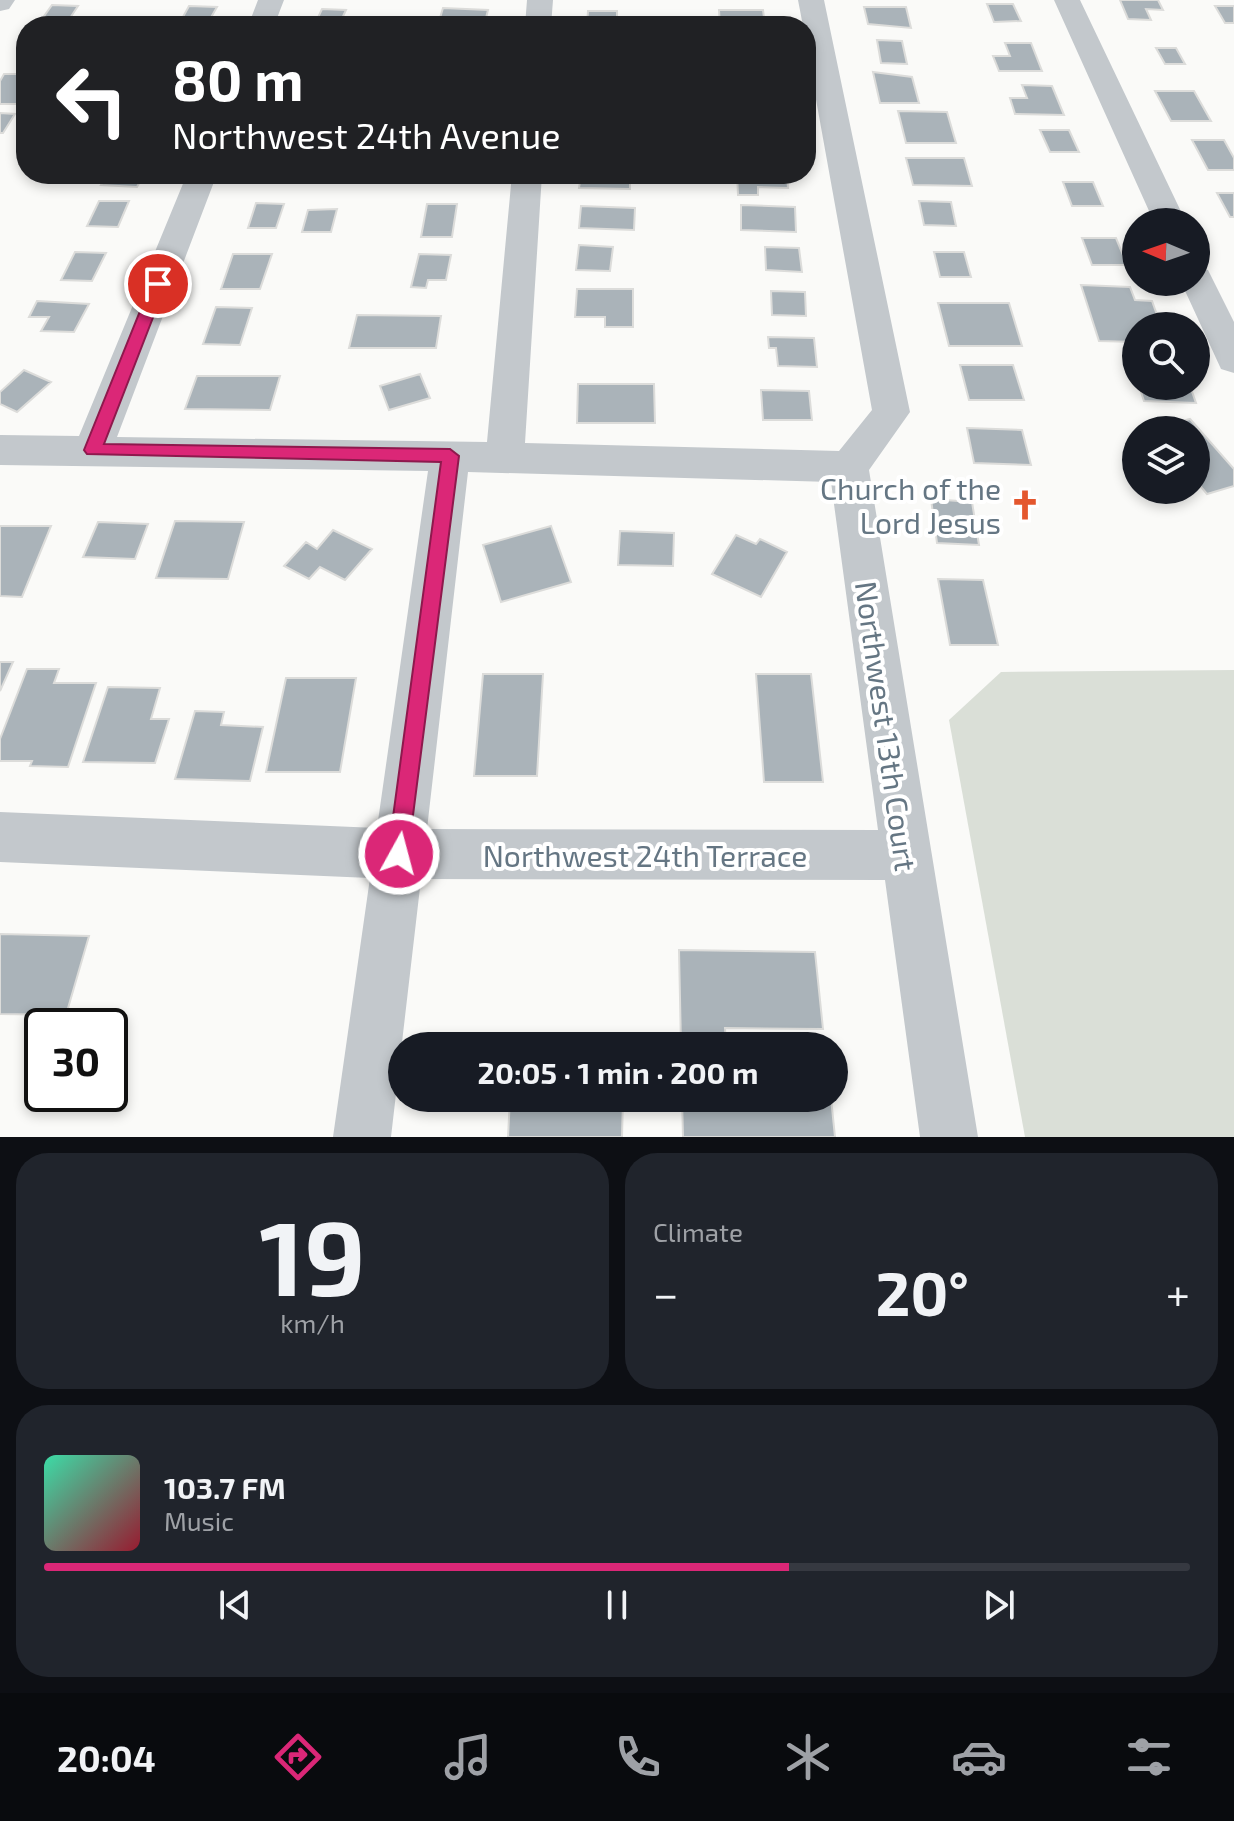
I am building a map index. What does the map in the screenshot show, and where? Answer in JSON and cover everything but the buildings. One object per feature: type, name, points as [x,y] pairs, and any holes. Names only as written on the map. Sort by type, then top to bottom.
[{"type":"street","points":[[1067,0],[1164,208]]},
{"type":"street","points":[[0,450],[505,457],[849,467],[891,412],[816,26]]},
{"type":"street","points":[[93,450],[198,184]]},
{"type":"street","points":[[505,457],[526,184]]},
{"type":"street","points":[[1204,296],[1234,360]]},
{"type":"street","points":[[362,1137],[450,456]]},
{"type":"street","name":"Northwest 13th Court","points":[[849,467],[949,1137]]},
{"type":"street","name":"Northwest 24th Terrace","points":[[0,837],[399,854],[906,855]]},
{"type":"shaded area","points":[[1234,670],[1234,1137],[1025,1137],[949,720],[1001,672]]},
{"type":"place","name":"Church of the Lord Jesus","points":[[1025,505]]},
{"type":"route","points":[[158,284],[93,450],[450,456],[399,854]]}]
